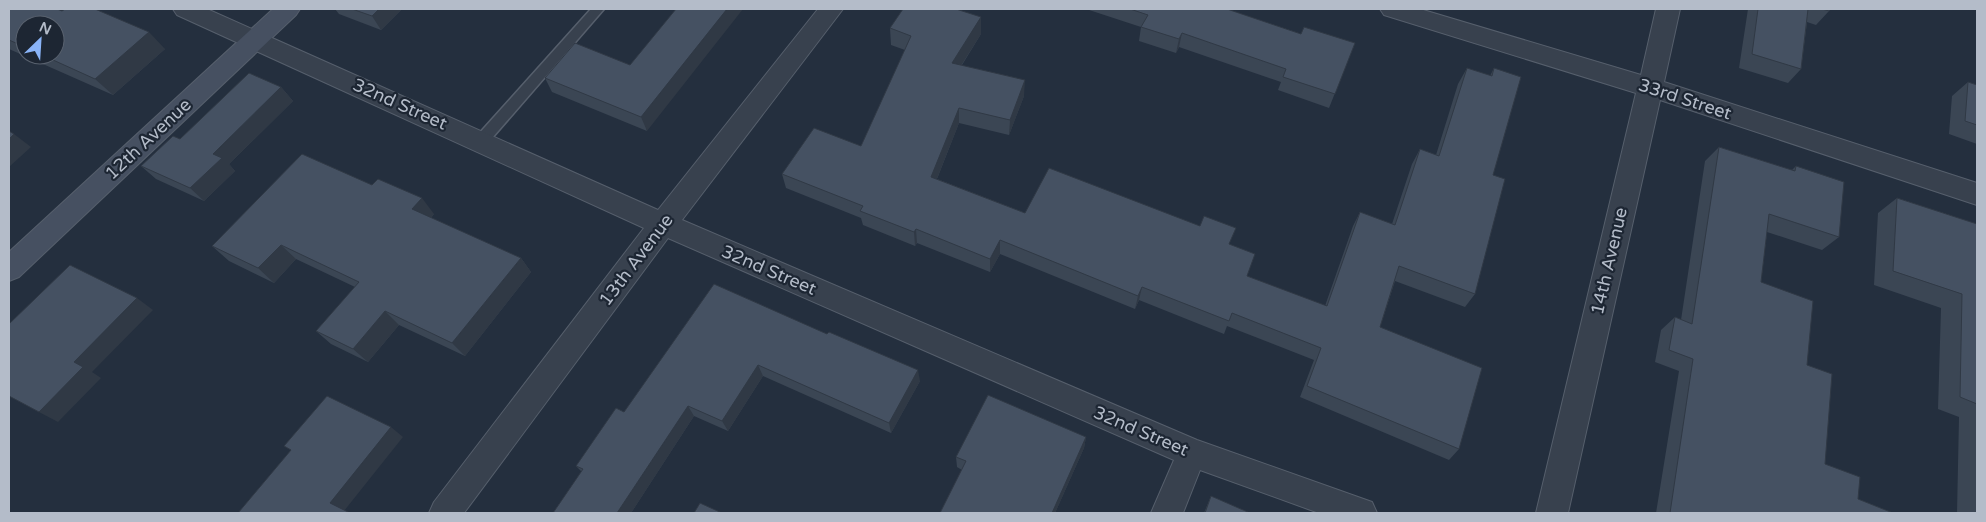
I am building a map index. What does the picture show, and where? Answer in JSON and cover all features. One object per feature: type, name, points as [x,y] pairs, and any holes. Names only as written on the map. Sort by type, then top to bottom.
[{"type":"street","name":"32nd Street","points":[[185,9],[256,39],[663,224],[1192,453],[1361,513]]},
{"type":"street","name":"12th Avenue","points":[[9,269],[288,9]]},
{"type":"street","name":"13th Avenue","points":[[445,513],[663,224],[831,9]]},
{"type":"street","name":"33rd Street","points":[[1392,9],[1649,87],[1977,194]]},
{"type":"street","name":"14th Avenue","points":[[1552,513],[1668,9]]},
{"type":"street","points":[[1167,513],[1192,453]]},
{"type":"lane","points":[[481,141],[598,9]]},
{"type":"building","points":[[9,9],[57,9],[62,11],[65,9],[95,9],[149,32],[95,79],[64,65],[65,15],[15,15],[15,43],[9,40]]},
{"type":"building","points":[[352,9],[379,9],[372,16]]},
{"type":"building","points":[[676,9],[727,9],[641,117],[545,78],[575,43],[630,65]]},
{"type":"building","points":[[903,9],[956,9],[981,17],[952,63],[1025,80],[1010,120],[959,108],[931,177],[1025,213],[1049,168],[1200,226],[1204,216],[1236,228],[1229,244],[1255,254],[1247,276],[1327,306],[1360,212],[1395,225],[1420,149],[1439,156],[1467,68],[1492,76],[1494,68],[1521,77],[1493,175],[1505,179],[1475,294],[1399,266],[1380,327],[1482,368],[1459,449],[1307,386],[1321,348],[1232,313],[1229,321],[1142,287],[1138,296],[1000,240],[990,259],[916,229],[914,232],[860,211],[863,206],[782,174],[814,128],[861,146],[911,36],[890,28]]},
{"type":"building","points":[[1130,9],[1227,9],[1301,34],[1304,27],[1355,43],[1335,94],[1283,77],[1286,69],[1182,33],[1179,39],[1141,27],[1148,15]]},
{"type":"building","points":[[1758,9],[1808,9],[1801,69],[1752,54]]},
{"type":"building","points":[[249,73],[281,87],[213,154],[222,158],[190,188],[141,166],[173,136],[180,139]]},
{"type":"building","points":[[1968,82],[1977,85],[1977,125],[1965,121]]},
{"type":"building","points":[[9,131],[14,134],[9,139]]},
{"type":"building","points":[[1719,147],[1795,171],[1796,166],[1844,182],[1839,237],[1769,214],[1761,282],[1813,301],[1807,365],[1832,374],[1825,464],[1860,477],[1858,499],[1893,513],[1670,513],[1693,359],[1669,350],[1675,317],[1692,324]]},
{"type":"building","points":[[302,154],[372,185],[378,179],[422,198],[412,209],[521,258],[452,343],[385,311],[353,349],[316,331],[359,282],[281,245],[258,268],[212,246]]},
{"type":"building","points":[[1897,198],[1977,224],[1977,404],[1960,397],[1962,294],[1893,271]]},
{"type":"building","points":[[70,265],[137,298],[74,362],[83,367],[39,412],[9,396],[9,324]]},
{"type":"building","points":[[714,284],[827,334],[829,332],[918,370],[889,423],[758,365],[722,421],[688,406],[617,513],[553,513],[583,469],[576,466],[616,408],[624,412]]},
{"type":"building","points":[[988,395],[1086,437],[1052,513],[940,513],[966,461],[956,457]]},
{"type":"building","points":[[327,396],[391,427],[330,503],[350,513],[238,513],[291,450],[284,446]]},
{"type":"building","points":[[1211,496],[1250,513],[1205,513]]},
{"type":"building","points":[[700,503],[722,513],[694,513]]}]
